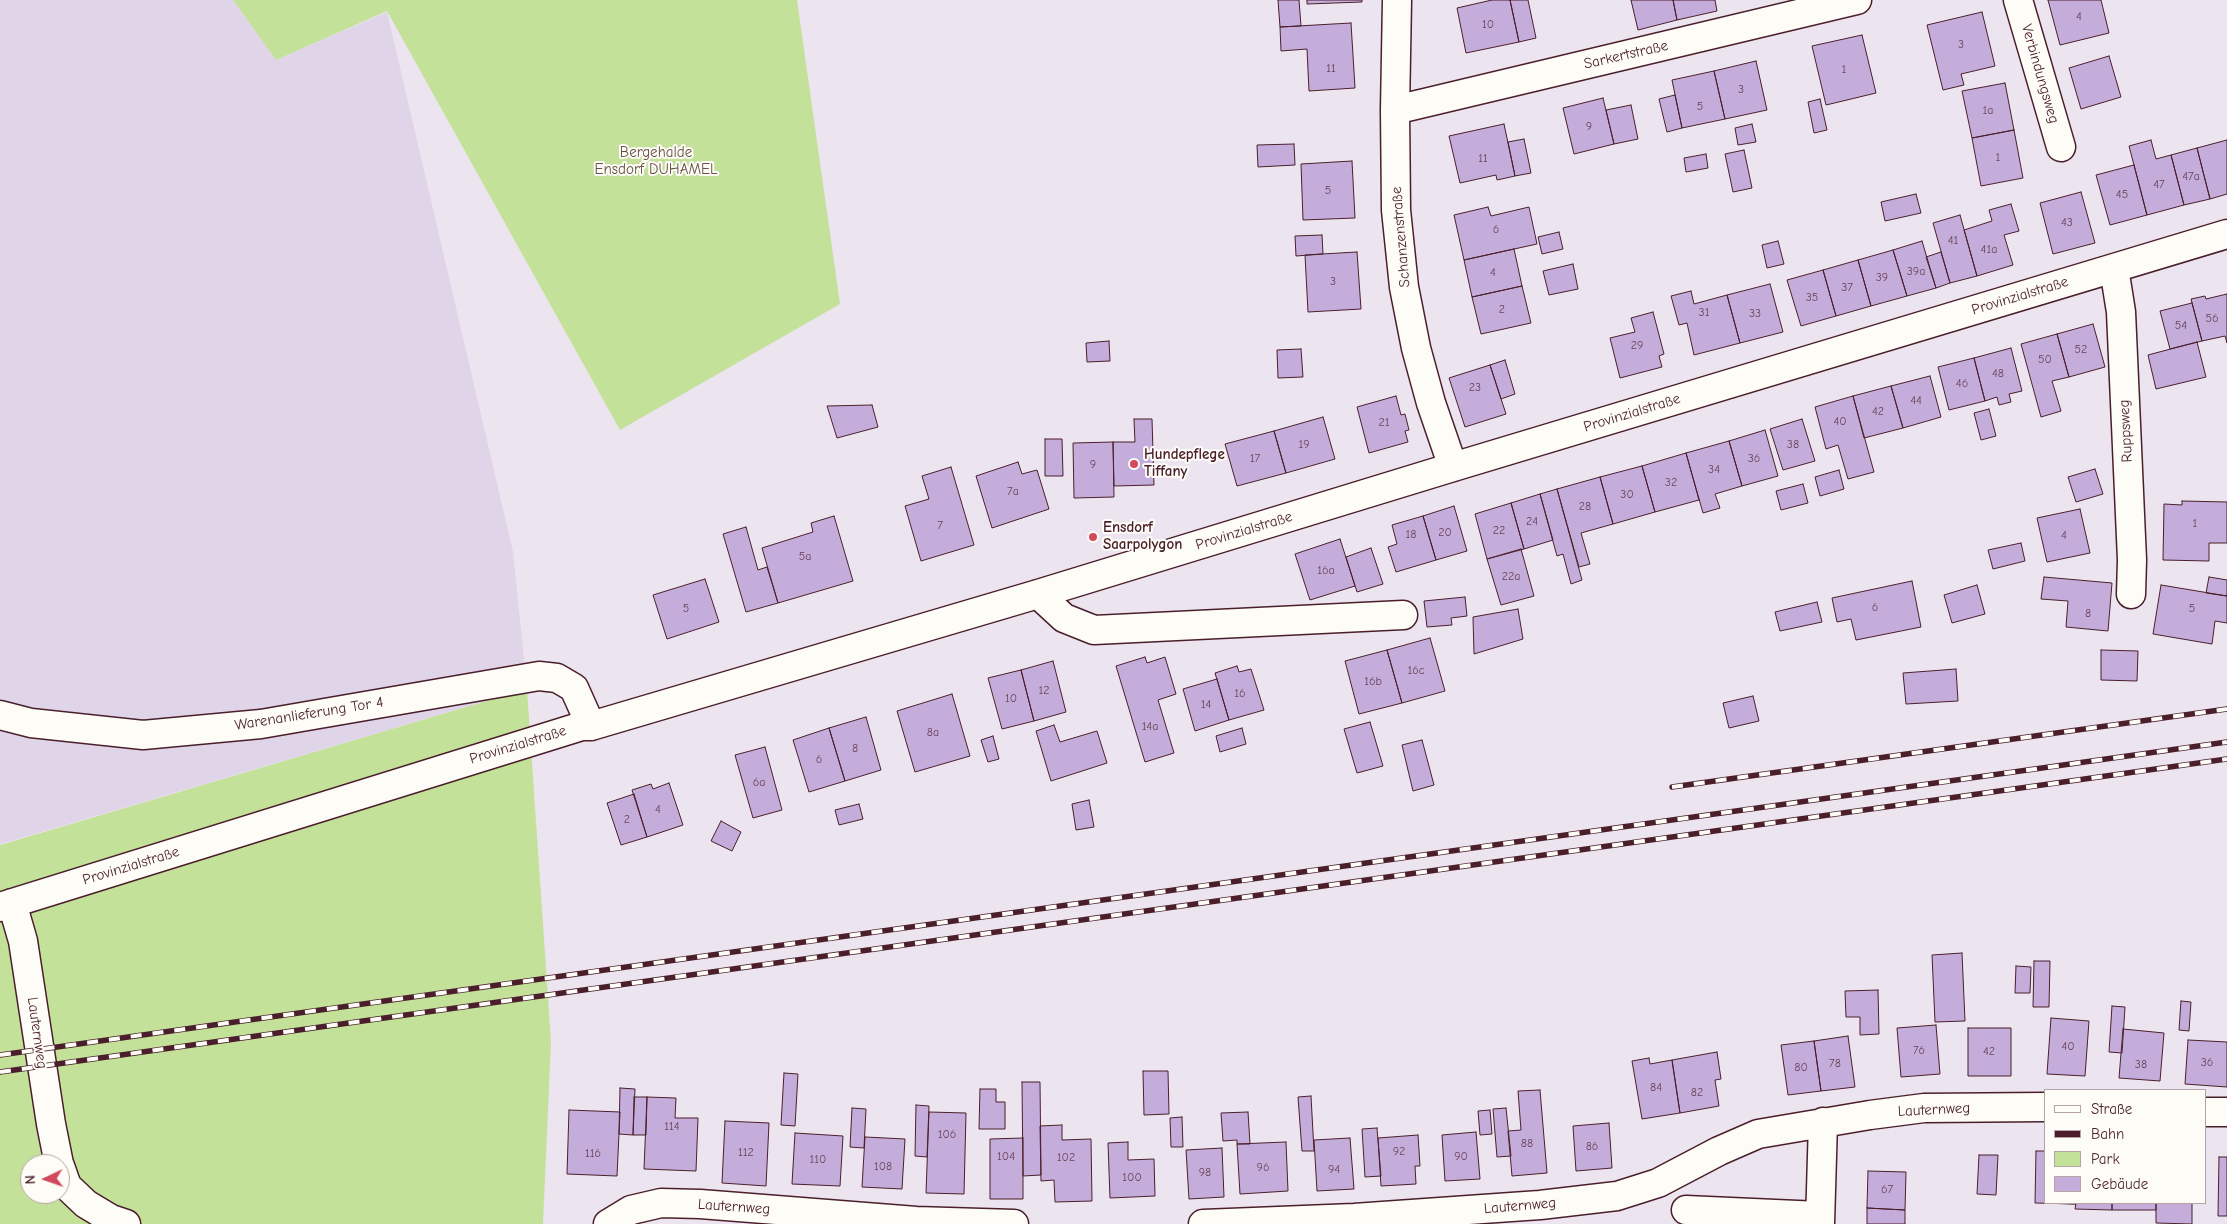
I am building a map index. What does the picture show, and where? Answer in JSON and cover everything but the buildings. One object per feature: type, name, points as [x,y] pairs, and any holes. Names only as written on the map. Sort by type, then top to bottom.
[{"type":"street","name":"Schanzenstraße","points":[[1398,0],[1395,110],[1396,210],[1404,287],[1416,348],[1431,403],[1453,466]]},
{"type":"street","name":"Sarkertstraße","points":[[1395,110],[1857,0]]},
{"type":"street","name":"Verbindungsweg","points":[[2018,0],[2061,147]]},
{"type":"street","name":"Provinzialstraße","points":[[6,905],[582,726],[591,726],[1038,594],[1453,466],[2227,234]]},
{"type":"street","name":"Ruppsweg","points":[[2114,268],[2121,312],[2132,560],[2131,594]]},
{"type":"street","points":[[1038,594],[1064,618],[1094,630],[1403,615]]},
{"type":"street","name":"Warenanlieferung Tor 4","points":[[0,715],[31,723],[143,735],[261,724],[539,676],[557,678],[574,688],[591,726]]},
{"type":"street","name":"Lauternweg","points":[[6,905],[24,941],[50,1124],[57,1154]]},
{"type":"street","name":"Lauternweg","points":[[1203,1224],[1354,1218],[1540,1205],[1617,1196],[1658,1183],[1758,1134],[1823,1122],[1924,1108],[2044,1107]]},
{"type":"street","points":[[2207,1112],[2227,1112]]},
{"type":"street","points":[[1686,1210],[1820,1220],[1823,1122]]},
{"type":"street","name":"Lauternweg","points":[[70,1189],[86,1204],[111,1219],[126,1224]]},
{"type":"street","name":"Lauternweg","points":[[608,1224],[630,1210],[661,1203],[700,1204],[916,1220],[1014,1224]]},
{"type":"shaded area","points":[[0,0],[233,0],[276,60],[387,12],[513,552],[527,689],[0,844]]},
{"type":"green space","name":"Bergehalde Ensdorf DUHAMEL","points":[[233,0],[797,0],[840,304],[620,430],[387,11],[276,60]]},
{"type":"green space","points":[[527,689],[551,1042],[543,1224],[0,1224],[0,845]]},
{"type":"railway","points":[[1672,787],[2227,709]]},
{"type":"railway","points":[[0,1055],[2227,742]]},
{"type":"railway","points":[[0,1072],[2227,759]]},
{"type":"place","name":"Hundepflege Tiffany","points":[[1134,464]]},
{"type":"place","name":"Ensdorf Saarpolygon","points":[[1093,537]]}]
